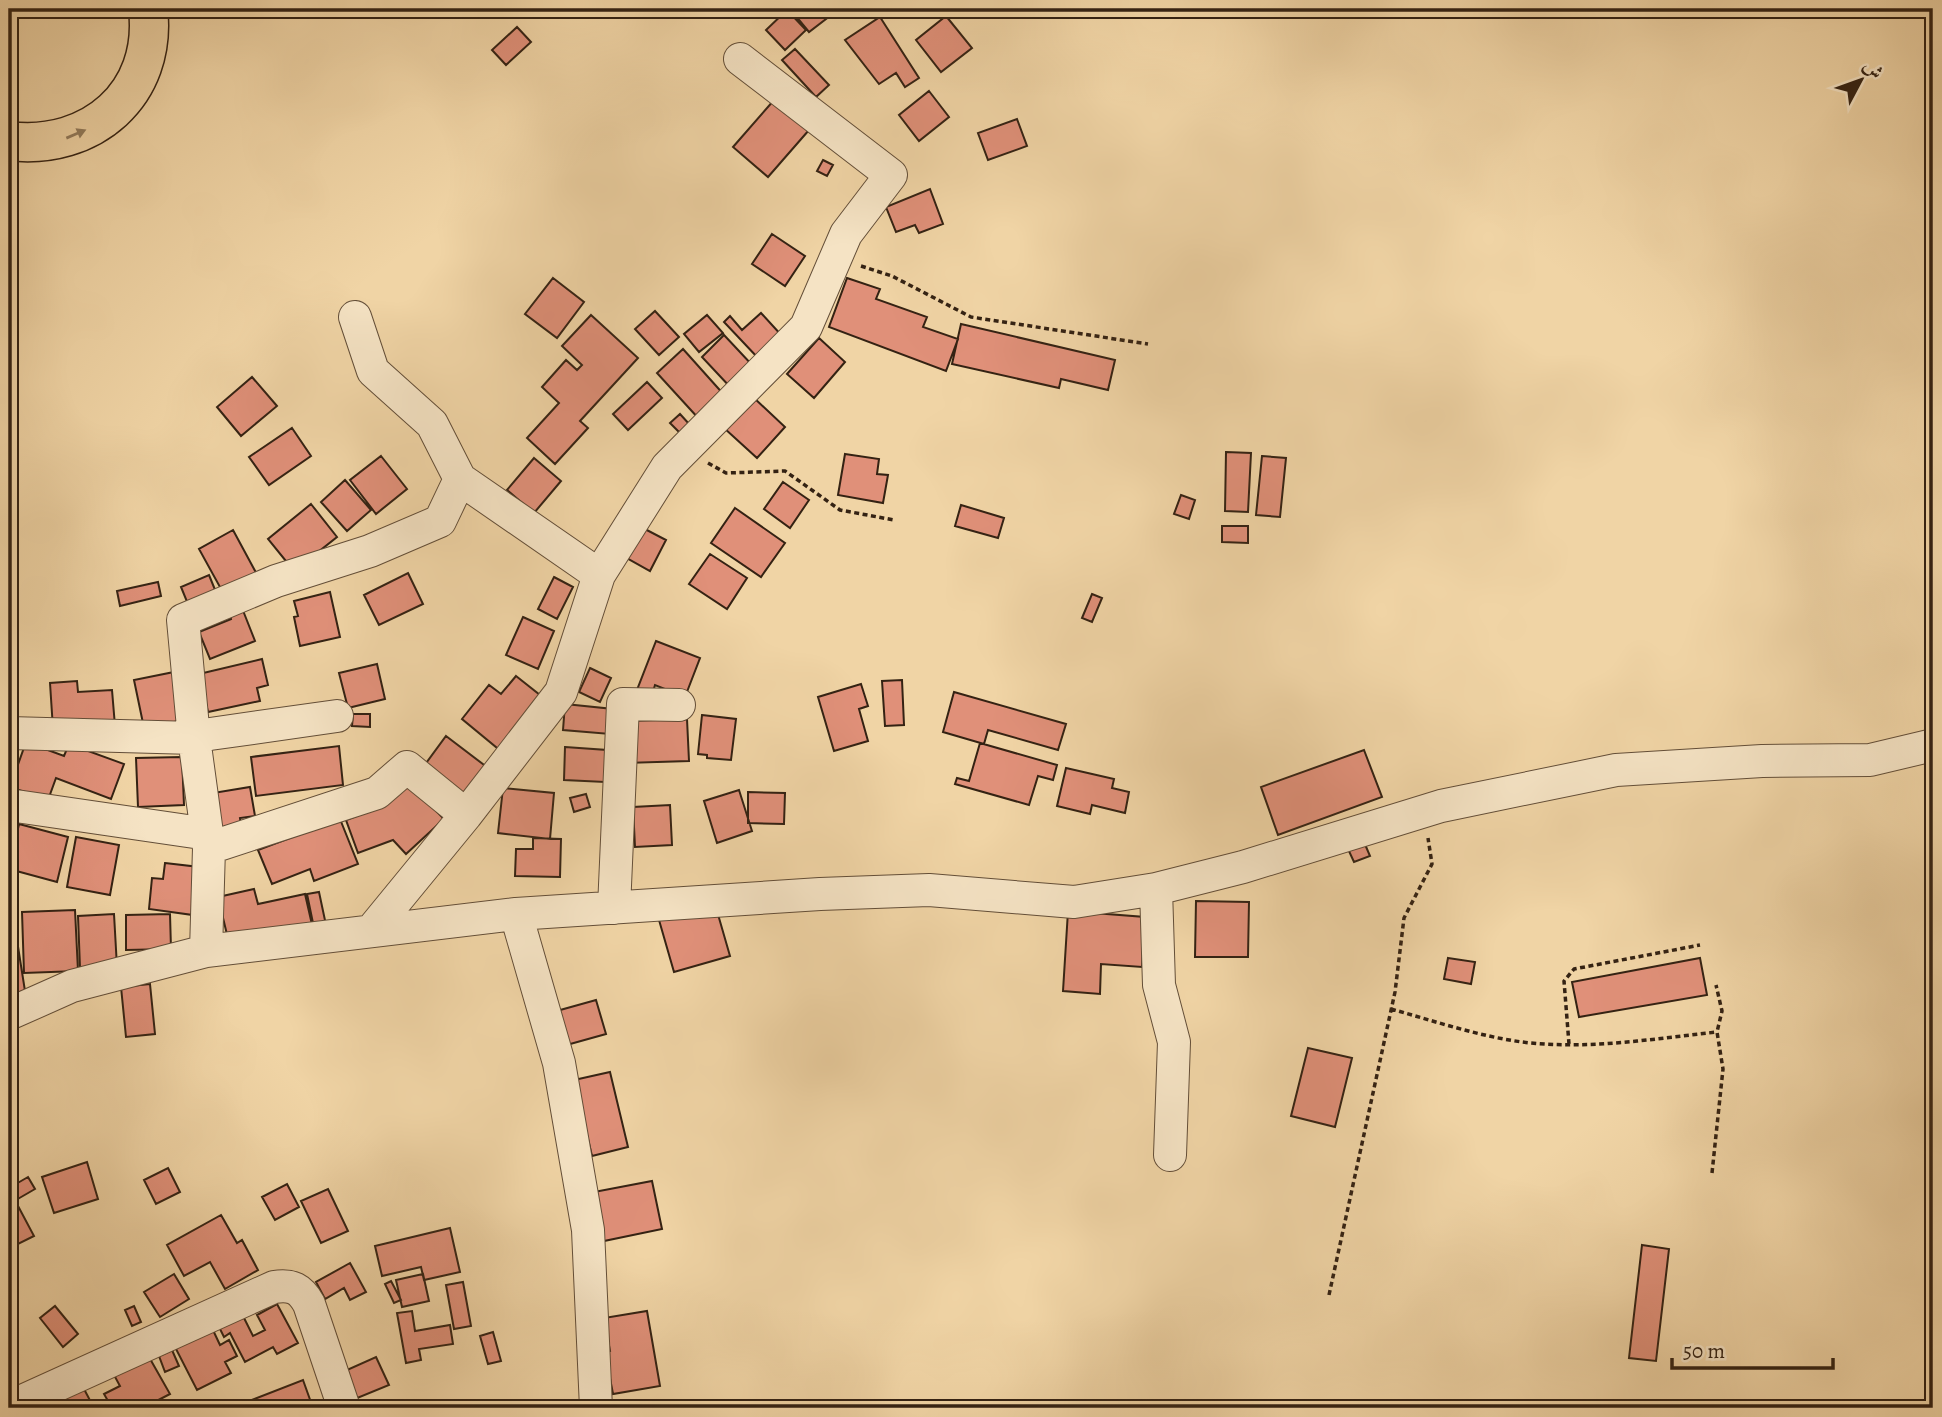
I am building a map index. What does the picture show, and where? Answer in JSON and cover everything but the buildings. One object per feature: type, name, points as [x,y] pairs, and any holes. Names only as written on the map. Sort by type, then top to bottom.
[{"type":"highway","points":[[15,144],[62,140],[96,126],[123,102],[142,70],[150,34],[148,9]]},
{"type":"street","points":[[371,931],[466,816],[561,692],[599,575],[667,467],[806,327],[846,234],[891,176],[740,59]]},
{"type":"street","points":[[355,317],[373,371],[432,424],[460,479],[599,575]]},
{"type":"street","points":[[206,951],[208,841],[194,738],[183,620],[276,581],[370,551],[440,520],[460,479]]},
{"type":"street","points":[[614,908],[623,704],[679,705]]},
{"type":"street","points":[[9,733],[194,738],[337,716]]},
{"type":"street","points":[[9,1014],[72,986],[206,951],[516,914],[929,890],[1074,902],[1156,889],[1243,867],[1419,813],[1616,770],[1762,761],[1870,760],[1933,745]]},
{"type":"street","points":[[9,805],[208,841],[377,793],[407,766],[466,816]]},
{"type":"street","points":[[1156,889],[1159,985],[1174,1042],[1170,1155]]},
{"type":"street","points":[[516,914],[559,1063],[588,1230],[596,1408]]},
{"type":"street","points":[[9,1407],[274,1287],[287,1285],[302,1291],[309,1304],[344,1408]]},
{"type":"path","points":[[836,258],[892,276],[971,317],[1148,344]]},
{"type":"path","points":[[684,450],[726,473],[785,471],[840,510],[894,520]]},
{"type":"path","points":[[1329,1295],[1391,1009],[1404,918],[1432,864],[1429,840],[1419,813]]},
{"type":"path","points":[[1569,1044],[1564,981],[1574,969],[1700,945]]},
{"type":"path","points":[[1712,1173],[1723,1069],[1717,1032],[1722,1011],[1716,985]]},
{"type":"path","points":[[1391,1009],[1459,1029],[1520,1042],[1569,1044],[1717,1032]]}]
